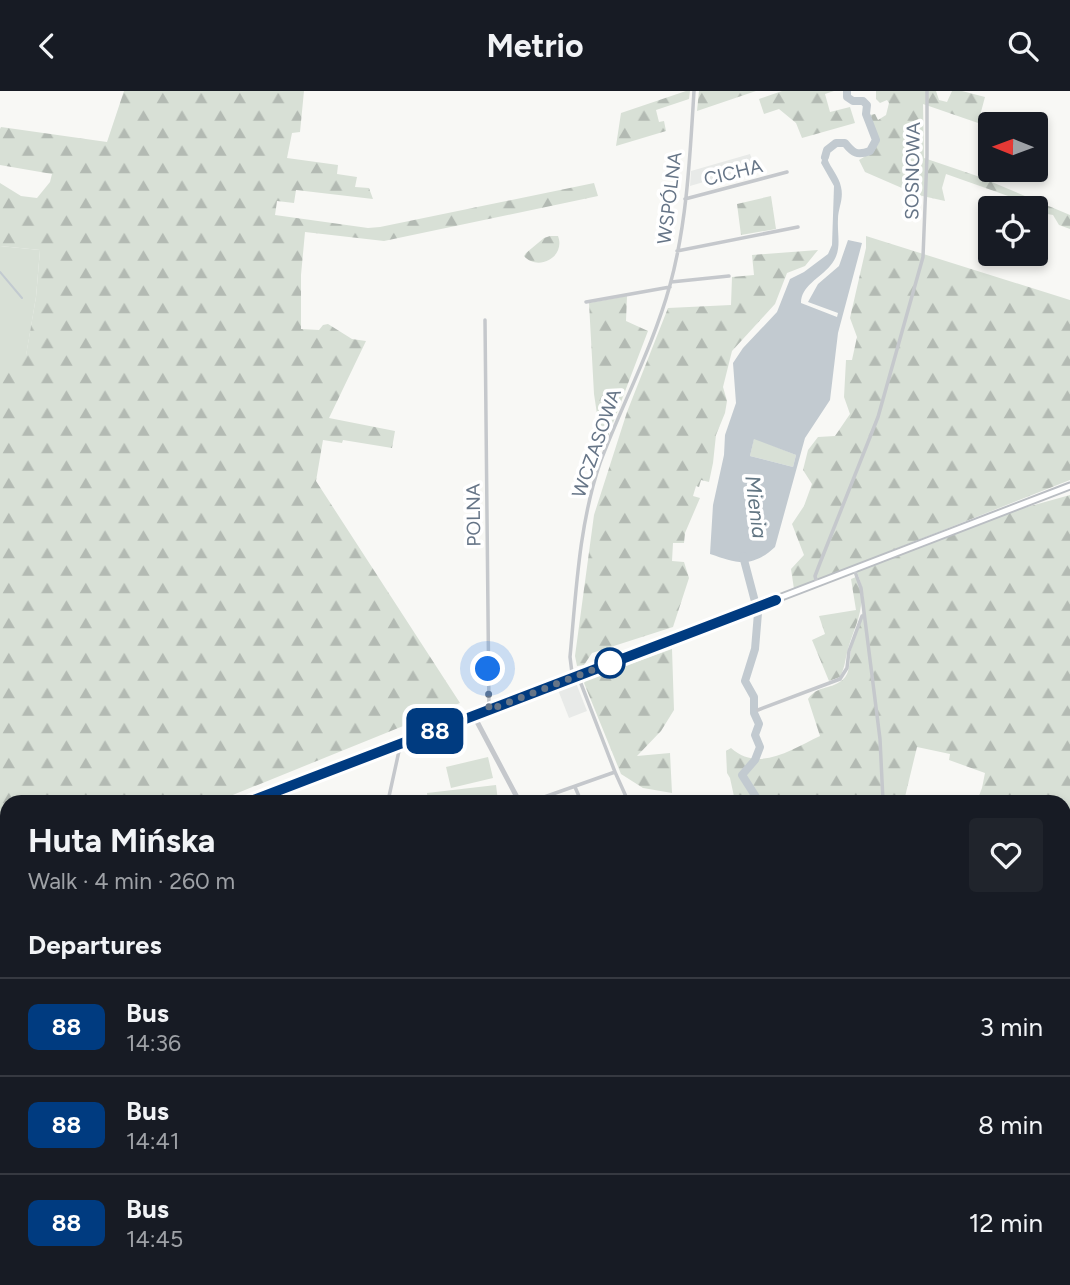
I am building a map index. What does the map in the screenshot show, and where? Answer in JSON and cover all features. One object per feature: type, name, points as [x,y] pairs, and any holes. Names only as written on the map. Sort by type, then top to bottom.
[{"type":"main road","points":[[267,795],[1070,487]]},
{"type":"street","name":"WSPÓLNA","points":[[663,308],[677,251],[685,199],[694,91]]},
{"type":"street","name":"SOSNOWA","points":[[817,584],[815,576],[878,417],[924,252],[927,91]]},
{"type":"street","name":"CICHA","points":[[685,199],[787,172]]},
{"type":"street","points":[[677,251],[798,227]]},
{"type":"street","points":[[586,302],[670,284],[729,276]]},
{"type":"street","name":"WCZASOWA","points":[[625,795],[592,712],[572,673],[570,657],[579,564],[589,506],[600,464],[663,308]]},
{"type":"street","name":"POLNA","points":[[485,320],[489,710]]},
{"type":"street","points":[[854,569],[861,588],[880,739],[883,795]]},
{"type":"street","points":[[758,710],[840,679],[847,669],[849,651],[863,613]]},
{"type":"street","points":[[474,716],[516,795]]},
{"type":"street","points":[[389,795],[399,751],[397,745]]},
{"type":"street","points":[[551,795],[615,772]]},
{"type":"street","points":[[575,787],[578,795]]},
{"type":"shaded area","points":[[750,154],[755,167],[690,186],[691,171]]},
{"type":"shaded area","points":[[576,683],[587,711],[569,718],[558,690]]},
{"type":"green space","points":[[124,91],[304,91],[300,132],[292,133],[287,158],[338,165],[337,174],[357,177],[355,187],[369,188],[373,199],[296,190],[294,203],[277,201],[275,215],[368,228],[594,183],[598,196],[384,241],[305,232],[301,275],[301,329],[319,330],[328,324],[352,339],[366,341],[329,418],[395,431],[392,448],[343,440],[342,443],[323,440],[316,481],[460,703],[233,795],[0,795],[0,356],[26,355],[36,297],[40,250],[0,246],[0,183],[21,196],[37,198],[50,182],[52,174],[0,165],[0,129],[1,127],[107,142]]},
{"type":"green space","points":[[690,91],[689,99],[656,110],[659,122],[664,121],[666,131],[616,146],[621,113]]},
{"type":"green space","points":[[699,91],[756,91],[697,111]]},
{"type":"green space","points":[[782,91],[834,91],[825,94],[830,112],[850,107],[855,123],[802,138],[796,123],[779,109],[764,114],[759,99]]},
{"type":"green space","points":[[876,91],[936,91],[939,100],[947,102],[952,91],[985,97],[981,112],[978,112],[978,123],[923,104],[924,158],[978,176],[978,182],[992,182],[1025,196],[1008,196],[946,174],[942,188],[945,201],[918,195],[865,172],[859,160],[874,151],[879,142],[870,115],[875,114],[878,120],[886,115],[889,103],[887,100],[880,103],[876,99]]},
{"type":"green space","points":[[771,196],[776,229],[741,235],[737,204]]},
{"type":"green space","points":[[1048,206],[1070,215],[1070,229],[1059,225],[1053,215],[1048,214]]},
{"type":"green space","points":[[558,236],[559,244],[558,250],[549,260],[536,263],[524,256],[544,238]]},
{"type":"green space","points":[[866,236],[1070,300],[1070,480],[794,589],[791,569],[804,555],[792,524],[804,506],[812,484],[803,470],[808,450],[818,437],[835,436],[850,414],[844,397],[846,360],[852,360],[857,337],[850,318],[866,248]]},
{"type":"green space","points":[[0,246],[40,250],[36,297],[26,356],[0,356]]},
{"type":"green space","points":[[818,250],[805,266],[787,273],[775,304],[732,351],[723,387],[727,401],[725,413],[716,435],[709,482],[701,480],[699,487],[696,486],[693,496],[700,498],[685,533],[684,543],[673,543],[672,561],[684,562],[689,578],[673,627],[592,653],[584,665],[577,666],[575,656],[594,515],[627,412],[668,308],[731,305],[732,277],[754,275],[752,255]]},
{"type":"green space","points":[[627,296],[626,321],[648,331],[608,436],[600,434],[594,394],[589,303]]},
{"type":"green space","points":[[754,438],[796,455],[793,467],[750,456]]},
{"type":"green space","points":[[1070,495],[1070,795],[979,795],[985,773],[949,760],[950,754],[917,747],[905,795],[734,795],[727,773],[726,751],[731,748],[753,759],[764,759],[787,752],[820,736],[808,699],[816,692],[841,681],[848,671],[864,602],[856,570],[1020,509]]},
{"type":"green space","points":[[856,577],[861,596],[860,614],[842,673],[840,677],[829,681],[812,640],[825,634],[819,616],[856,610],[851,579]]},
{"type":"green space","points":[[672,649],[674,710],[661,731],[637,756],[670,753],[672,793],[643,788],[621,774],[584,683]]},
{"type":"green space","points":[[488,757],[493,778],[451,788],[446,767]]},
{"type":"green space","points":[[496,785],[497,795],[427,795]]},
{"type":"water","points":[[826,147],[829,154],[827,158],[839,179],[842,191],[838,215],[838,249],[830,266],[804,292],[801,303],[837,317],[838,313],[808,302],[818,284],[839,266],[848,240],[862,243],[838,333],[830,400],[805,438],[775,547],[759,559],[736,562],[710,554],[713,505],[724,455],[725,435],[736,403],[733,363],[743,348],[777,312],[790,279],[828,254],[832,245],[834,186],[821,163]],"holes":[[[754,439],[796,455],[793,467],[750,456]]]},
{"type":"waterway","points":[[825,157],[827,150],[836,143],[845,143],[853,151],[862,153],[870,151],[876,140],[866,114],[867,105],[863,101],[853,101],[847,97],[847,91]]},
{"type":"waterway","points":[[0,272],[22,298]]},
{"type":"waterway","name":"Mienia","points":[[743,556],[758,613],[755,649],[745,681],[754,697],[754,713],[759,724],[755,735],[760,747],[755,760],[742,775],[755,795]]},
{"type":"bus line","name":"88","points":[[267,795],[776,600]]},
{"type":"route","points":[[488,669],[489,710],[613,662],[610,663]]}]
